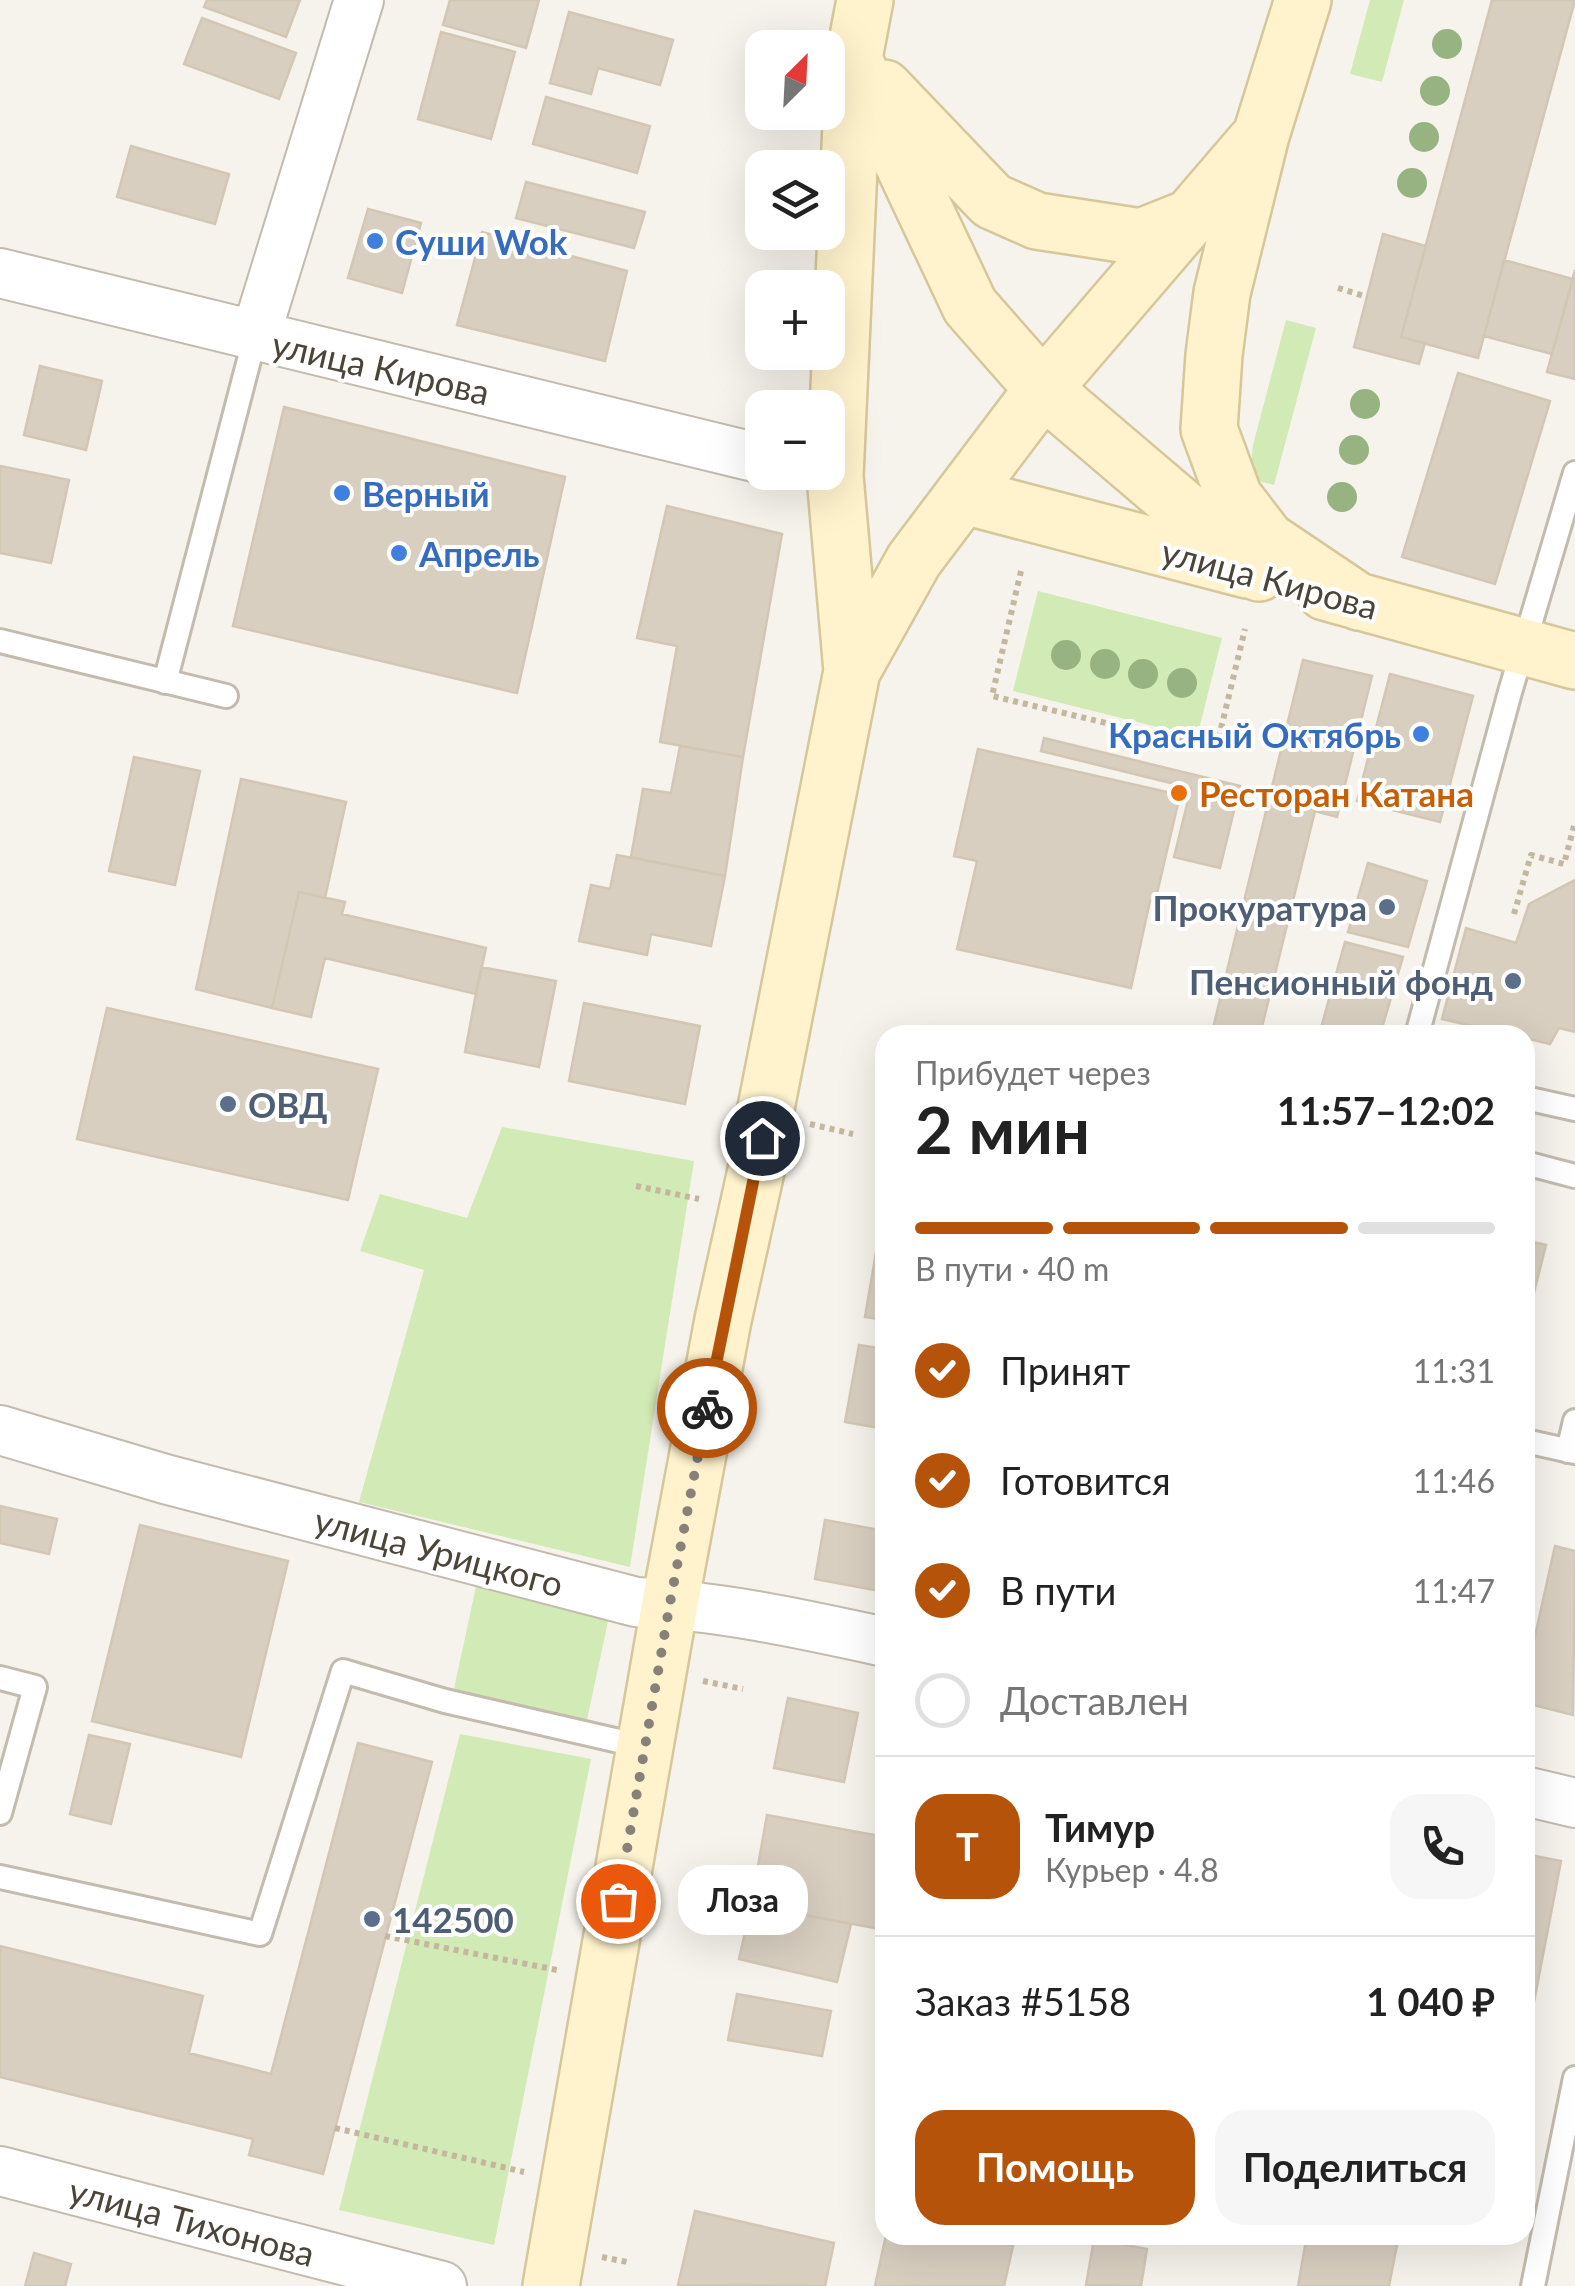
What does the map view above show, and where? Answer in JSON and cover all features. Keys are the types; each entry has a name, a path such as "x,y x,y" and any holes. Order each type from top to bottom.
{"main road":[{"path":"832,390 854,58 864,0"},
{"path":"1303,0 1261,135 1222,292 1209,430 1234,497 1267,540 1359,602"},
{"path":"854,58 992,201 1037,220 1141,237 1191,216"},
{"path":"854,58 970,306 1042,389 1259,574"},
{"path":"551,2286 670,1603 852,671 914,560 1042,389 1261,135"},
{"path":"829,490 852,671"},
{"name":"улица Кирова","path":"964,496 1550,654"}],"street":[{"path":"255,337 359,0"},
{"name":"улица Кирова","path":"0,273 745,455"},
{"name":"улица Урицкого","path":"0,1430 165,1479 636,1602 757,1614 875,1640"},
{"path":"1535,1794 1575,1804"},
{"name":"улица Тихонова","path":"0,2171 442,2286"}],"lane":[{"path":"165,682 255,337"},
{"path":"1420,1025 1510,692 1550,654 1575,473"},
{"path":"0,641 226,696"},
{"path":"1535,1100 1575,1109"},
{"path":"1535,1166 1575,1176"},
{"path":"1535,1443 1572,1452 1575,1421"},
{"path":"0,1877 260,1934 342,1671 445,1701 645,1747"},
{"path":"0,1678 35,1686 0,1814"},
{"path":"1533,2286 1575,2078"}],"path":[{"path":"1338,288 1367,296"},
{"path":"1021,571 992,696 1216,749 1245,629"},
{"path":"1564,864 1575,822"},
{"path":"1514,914 1531,855 1575,867"},
{"path":"636,1186 699,1199"},
{"path":"385,1936 563,1971"},
{"path":"335,2128 525,2172"}],"green space":[{"path":"1370,0 1404,0 1382,82 1350,74"},
{"path":"1286,320 1316,328 1274,485 1255,480 1251,463"},
{"path":"1038,591 1222,638 1197,737 1013,691"},
{"path":"502,1127 694,1161 630,1567 359,1502 424,1270 360,1251 380,1194 467,1218"},
{"path":"477,1582 610,1612 585,1729 452,1698"},
{"path":"460,1734 591,1759 494,2245 339,2210"}],"building":[{"path":"207,0 300,0 286,37 204,7"},
{"path":"450,0 539,0 526,48 443,25"},
{"path":"1492,0 1575,0 1478,358 1401,337"},
{"path":"569,12 673,40 660,85 598,68 591,94 550,83"},
{"path":"202,18 296,53 279,99 184,64"},
{"path":"441,32 515,52 491,139 418,119"},
{"path":"546,97 650,126 637,173 533,144"},
{"path":"131,146 229,174 215,224 117,197"},
{"path":"526,182 645,212 634,248 516,218"},
{"path":"368,209 421,223 402,293 348,278"},
{"path":"482,232 627,271 605,361 457,325"},
{"path":"1383,234 1426,246 1401,337 1425,343 1419,364 1354,347"},
{"path":"1504,260 1573,279 1552,354 1484,336"},
{"path":"1575,270 1575,379 1547,372"},
{"path":"40,366 102,381 86,450 24,435"},
{"path":"1458,373 1550,401 1495,584 1402,557"},
{"name":"Апрель","path":"284,407 565,477 517,693 233,626"},
{"path":"0,466 69,480 51,563 0,553"},
{"path":"667,506 782,534 743,757 660,742 677,646 637,638"},
{"path":"1303,660 1372,676 1337,817 1315,811 1262,1025 1214,1025"},
{"path":"1390,674 1473,696 1440,822 1357,801"},
{"path":"1044,738 1240,786 1220,868 1174,857 1191,788 1041,751"},
{"path":"680,746 743,757 725,876 631,857 643,789 671,793"},
{"path":"978,749 1180,795 1131,988 957,949 977,861 954,856"},
{"path":"134,757 200,771 175,885 109,871"},
{"path":"241,779 346,802 325,898 299,892 272,1008 196,989"},
{"path":"617,855 725,876 711,946 651,934 647,955 579,941 591,885 610,889"},
{"name":"Прокуратура","path":"1368,863 1427,881 1408,947 1348,932"},
{"name":"Пенсионный фонд","path":"1575,880 1575,1032 1559,1028 1550,1044 1535,1040 1535,1025 1468,1025 1442,1019 1466,928 1516,943 1529,904"},
{"path":"299,892 345,902 342,914 486,948 476,994 325,958 311,1017 272,1008"},
{"path":"1345,942 1403,957 1383,1025 1322,1025"},
{"path":"481,967 556,981 539,1067 465,1052"},
{"path":"584,1003 700,1026 685,1104 569,1081"},
{"name":"ОВД","path":"107,1008 378,1069 348,1200 77,1139"},
{"path":"1535,1242 1546,1245 1535,1288"},
{"path":"875,1258 875,1318 865,1317"},
{"path":"859,1345 875,1347 875,1427 845,1422"},
{"path":"0,1506 57,1519 49,1554 0,1543"},
{"path":"825,1520 875,1529 875,1590 815,1579"},
{"path":"140,1525 288,1561 241,1757 92,1721"},
{"path":"1555,1546 1575,1551 1573,1715 1535,1706 1535,1636"},
{"path":"788,1698 858,1713 844,1782 774,1768"},
{"path":"89,1735 130,1744 111,1824 70,1814"},
{"path":"358,1743 432,1762 323,2174 249,2155 253,2139 0,2077 0,1946 203,1996 189,2053 271,2074"},
{"path":"767,1815 875,1835 875,1928 751,1905"},
{"path":"1535,1856 1561,1861 1535,1997"},
{"path":"751,1905 851,1924 837,1982 739,1959"},
{"path":"737,1994 831,2011 822,2056 728,2040"},
{"path":"695,2211 834,2243 825,2286 678,2285"},
{"path":"884,2245 1013,2246 1004,2286 875,2286"},
{"path":"1093,2245 1147,2249 1141,2286 1086,2285"},
{"path":"1305,2245 1397,2245 1389,2286 1298,2286"},
{"path":"34,2253 71,2264 65,2286 25,2286"}],"way so far":[{"path":"618,1901 707,1408"}],"place":[{"name":"Суши Wok","path":"375,241"},
{"name":"Верный","path":"342,493"},
{"name":"Апрель","path":"399,553"},
{"name":"Красный Октябрь","path":"1421,734"},
{"name":"Ресторан Катана","path":"1179,793"},
{"name":"Прокуратура","path":"1387,907"},
{"name":"Пенсионный фонд","path":"1513,981"},
{"name":"ОВД","path":"228,1104"},
{"name":"Лоза","path":"618,1901"},
{"name":"142500","path":"372,1919"}],"route":[{"path":"707,1408 762,1138"}]}
